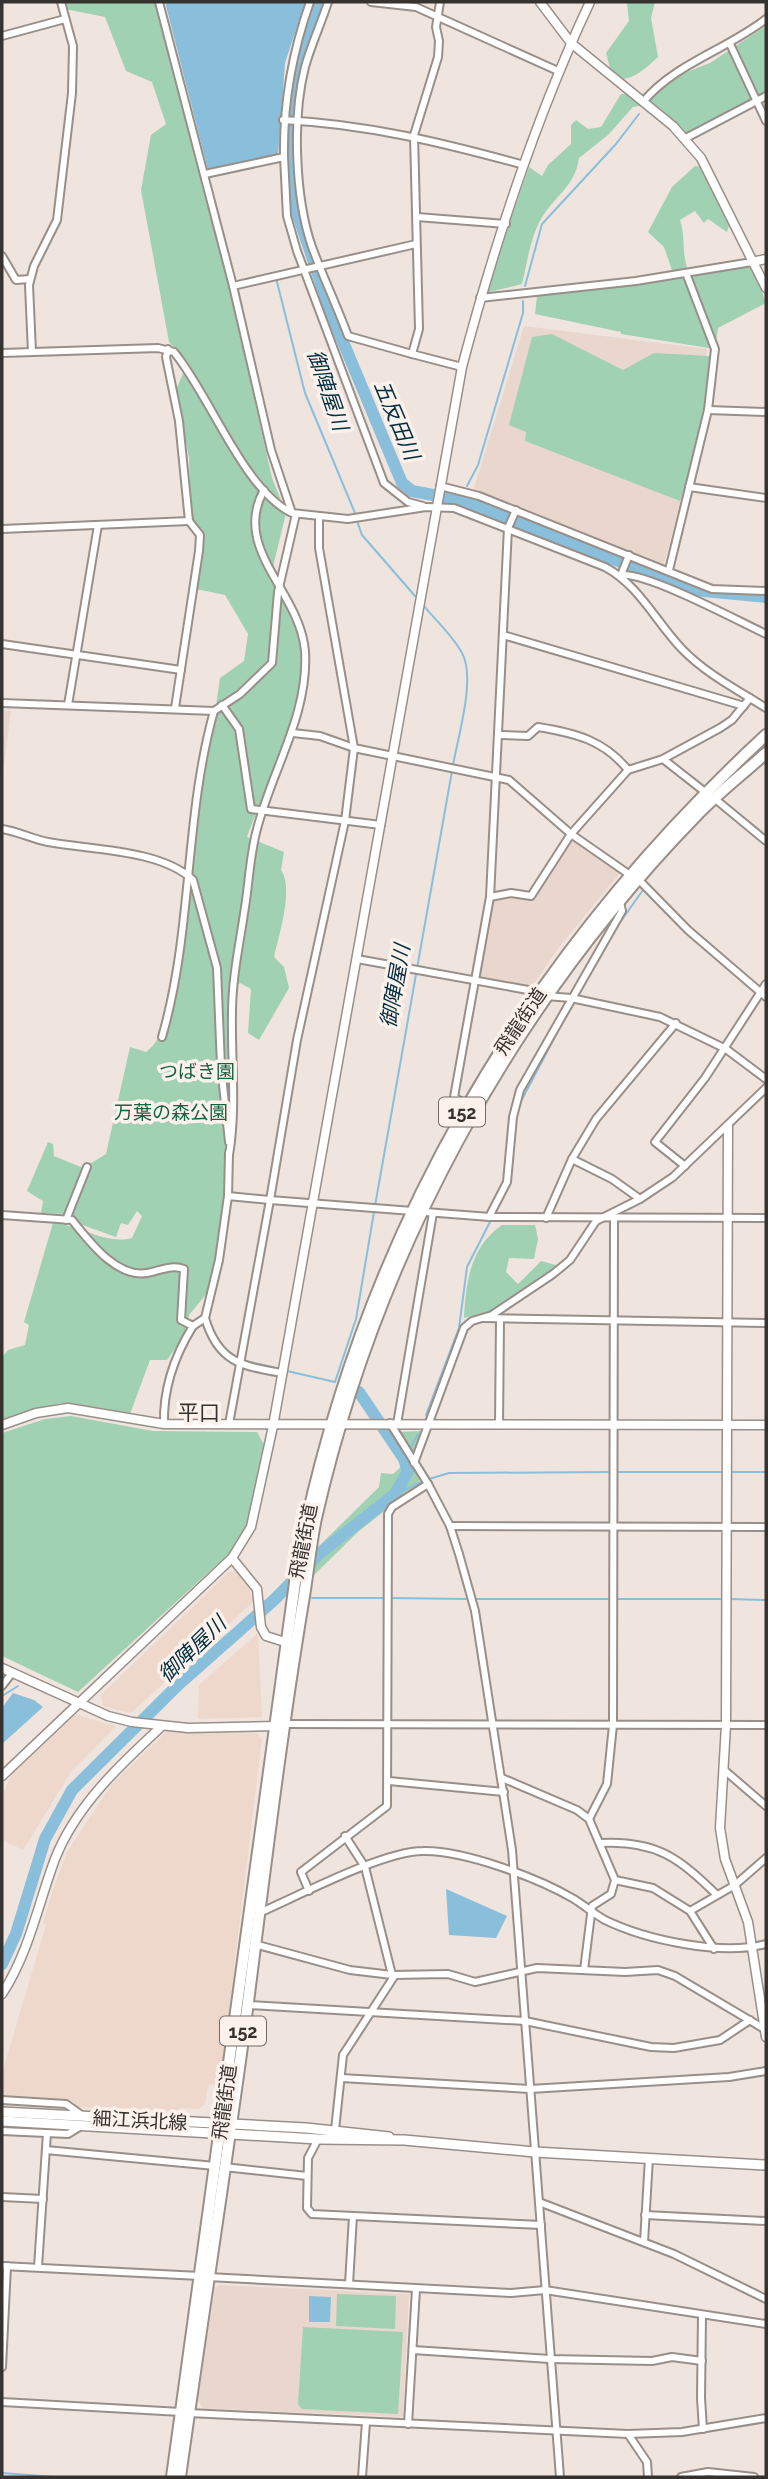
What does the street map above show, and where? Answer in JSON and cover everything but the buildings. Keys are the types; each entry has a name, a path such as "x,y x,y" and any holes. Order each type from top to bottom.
{"highway":[{"name":"飛龍街道","path":"225,2129 247,2005 259,1913 285,1642 297,1568 335,1425 400,1261 416,1212 466,1105 542,994 634,877 766,735"},
{"name":"飛龍街道","path":"710,795 766,753"},
{"name":"飛龍街道","path":"416,1212 542,994 620,900 634,877"},
{"name":"飛龍街道","path":"172,2477 185,2412 220,2166 278,1726 335,1425"},
{"name":"飛龍街道","path":"180,2477 185,2412"}],"main road":[{"name":"細江浜北線","path":"2,2112 83,2121 225,2129 335,2130 404,2140 535,2152 766,2165"},
{"name":"細江浜北線","path":"2,2121 71,2120"},
{"name":"細江浜北線","path":"225,2129 318,2139 404,2140"}],"street":[{"path":"32,352 30,279 57,220 62,195 74,64 73,46 61,2"},
{"path":"159,2 205,174 271,450 294,513 279,586 272,663 240,694 214,711 202,758 183,942 162,1037"},
{"path":"310,2 296,40 284,120 287,216 384,483 408,502 454,508 509,527 622,573 707,603 724,615 766,634"},
{"path":"328,2 305,66 298,121 300,195 313,249 348,336 462,367"},
{"path":"371,2 416,7 558,71"},
{"path":"412,354 419,329 414,135 438,57 437,16 440,2"},
{"path":"540,2 571,43 643,102 701,158 766,288"},
{"path":"2,1776 232,1558 251,1527 274,1426 393,756 433,505 439,489 462,367 480,298 524,164 558,71 590,2"},
{"path":"2,36 65,19"},
{"path":"643,102 654,89 691,64 730,44 766,19"},
{"path":"730,44 766,121"},
{"path":"684,139 766,96"},
{"path":"284,120 356,125 414,135 524,164"},
{"path":"205,174 284,156"},
{"path":"417,217 506,224"},
{"path":"233,286 305,267 416,244"},
{"path":"2,256 16,281 30,279"},
{"path":"480,298 686,273 766,259"},
{"path":"669,570 708,410 715,349 686,273"},
{"path":"2,353 168,349 177,356 264,490 294,513 348,519 433,505"},
{"path":"168,349 166,357 179,421 189,521 200,535 175,708"},
{"path":"708,410 766,412"},
{"path":"689,487 766,498"},
{"path":"439,489 515,512 712,589 766,591"},
{"path":"229,1155 235,1119 234,982 257,827 276,769 293,733 302,692 304,651 289,599 279,586 253,531 254,513 264,490"},
{"path":"466,1105 454,1097 490,897 509,527 515,512"},
{"path":"229,1424 297,1040 345,821 354,748 319,548 319,517"},
{"path":"2,528 189,521"},
{"path":"68,705 98,525"},
{"path":"622,573 628,558"},
{"path":"622,573 682,649 703,668 765,705"},
{"path":"503,635 744,706"},
{"path":"2,644 181,670"},
{"path":"490,897 511,893 531,896 571,834 628,770 663,760 732,720 750,698"},
{"path":"2,703 214,711"},
{"path":"222,705 239,729 251,809 381,825"},
{"path":"500,735 527,736 538,727 569,732 607,748 628,770"},
{"path":"293,733 320,736 354,748 498,775 518,787 571,834 634,877 688,930 766,997"},
{"path":"663,760 766,841"},
{"path":"2,829 24,832 44,842 95,847 172,866 193,880 218,968 221,1066 226,1097 229,1155 228,1196 219,1260 205,1318 222,1353 239,1363 282,1373"},
{"path":"491,1217 507,1182 513,1117 520,1090 622,911 620,900"},
{"path":"357,959 571,998 676,1023 726,1049 766,1079"},
{"path":"685,1166 655,1142 726,1049 766,984"},
{"path":"546,1218 572,1159 596,1119 676,1023"},
{"path":"412,1460 464,1328 523,1295 570,1260 596,1221 640,1199 685,1166 766,1088"},
{"path":"728,1126 726,1726 721,1842 753,1948 766,2037"},
{"path":"572,1159 612,1179 640,1199"},
{"path":"66,1220 87,1167"},
{"path":"228,1196 491,1217 766,1218"},
{"path":"433,1213 393,1423 404,1449 428,1484 450,1526 472,1603 502,1778 514,1874 560,2477"},
{"path":"2,1215 72,1220 99,1250 127,1271 141,1274 177,1267 184,1269 181,1320 193,1326"},
{"path":"589,1819 607,1784 613,1725 614,1218"},
{"path":"164,1424 164,1399 179,1350 193,1326 205,1318"},
{"path":"482,1318 500,1321 766,1322"},
{"path":"499,1424 500,1321"},
{"path":"2,1425 36,1413 68,1408 164,1424 766,1425"},
{"path":"309,1891 301,1872 387,1805 388,1514 392,1507 428,1484"},
{"path":"450,1526 766,1527"},
{"path":"232,1558 257,1589 261,1627 266,1636 285,1642"},
{"path":"2,1668 108,1716 159,1726 766,1725"},
{"path":"2,1686 12,1673"},
{"path":"2,1994 24,1951 56,1857 74,1823 97,1791 159,1726"},
{"path":"723,1768 766,1806"},
{"path":"502,1778 577,1810 589,1819 601,1843 615,1880 611,1894 592,1906 590,1911 584,1970"},
{"path":"389,1781 504,1792"},
{"path":"335,2130 343,2054 394,1975 365,1867 345,1836"},
{"path":"601,1843 640,1843 652,1847 685,1867 717,1895"},
{"path":"259,1913 365,1867 403,1853 422,1850 462,1854 559,1891 607,1921 651,1934 714,1949 753,1948 766,1944"},
{"path":"690,1911 735,1885 766,1858"},
{"path":"615,1880 653,1888 690,1911 714,1949"},
{"path":"254,1944 350,1970 394,1975 448,1974 475,1982 537,1968 658,1970 675,1976 766,2030"},
{"path":"247,2005 525,2021 651,2047 674,2048 720,2040 750,2020"},
{"path":"341,2078 530,2089 729,2077 766,2071"},
{"path":"2,2100 66,2104 83,2121 68,2134 2,2131"},
{"path":"38,2267 47,2133"},
{"path":"318,2139 308,2158 309,2212 541,2225"},
{"path":"46,2150 307,2176"},
{"path":"644,2242 649,2158"},
{"path":"2,2197 43,2199"},
{"path":"539,2202 644,2242 766,2299"},
{"path":"645,2215 766,2221"},
{"path":"349,2284 353,2216"},
{"path":"2,2367 5,2266 416,2289 511,2293 545,2290 766,2324"},
{"path":"408,2424 416,2289"},
{"path":"702,2315 704,2429"},
{"path":"413,2350 550,2360 652,2361 672,2357 702,2361"},
{"path":"2,2402 628,2434 704,2429 766,2417"},
{"path":"362,2477 366,2422"},
{"path":"628,2434 648,2462 648,2477"},
{"path":"681,2477 708,2472 754,2477"}],"shaded area":[{"path":"524,326 707,349 696,442 664,564 473,491"},
{"path":"2,710 11,711 2,780"},
{"path":"572,837 620,873 560,946 530,989 480,976 492,900 511,896 534,899 546,872"},
{"path":"229,1572 238,1572 248,1584 253,1602 131,1713 103,1706 101,1695"},
{"path":"258,1633 262,1717 198,1719 199,1685"},
{"path":"73,1714 116,1726 71,1772 23,1850 2,1840 2,1796 13,1771"},
{"path":"167,1731 257,1733 262,1739 220,2083 208,2085 205,2104 199,2109 181,2108 176,2111 78,2107 72,2101 2,2095 2,2073 46,1925 43,1923 52,1892 67,1852 112,1784"},
{"path":"219,2285 409,2294 403,2417 203,2408 198,2400 215,2288"}],"green space":[{"path":"63,2 156,2 229,287 272,478 286,513 271,575 290,607 298,627 302,651 301,678 288,733 247,837 284,852 281,870 285,878 286,900 274,957 284,967 289,988 259,1040 248,1033 251,989 240,983 232,990 234,1121 220,1238 208,1292 189,1315 186,1334 167,1360 150,1360 130,1414 61,1403 2,1421 2,1357 8,1350 25,1345 29,1325 24,1322 53,1223 102,1237 122,1239 132,1238 142,1216 137,1211 128,1225 121,1223 116,1237 77,1223 67,1214 41,1213 43,1201 27,1191 48,1142 53,1144 54,1156 83,1168 106,1154 130,1047 146,1052 159,1037 169,1016 181,960 192,853 220,678 244,661 248,634 225,595 196,589 203,537 191,522 189,458 176,390 188,362 169,342 141,190 151,135 166,124 152,82 126,71 105,17 65,9"},
{"path":"655,2 651,18 658,57 632,77 613,79 606,53 629,21 627,3"},
{"path":"766,26 766,96 688,137 651,104 633,107 608,135 579,158 569,184 546,211 537,227 522,284 485,293 529,167 542,176 548,165 571,144 571,125 576,120 588,129 601,127 621,94 643,94 667,80 710,63"},
{"path":"695,166 706,167 730,223 727,232 708,219 704,223 695,211 680,220 688,270 673,273 664,247 648,232 672,187"},
{"path":"749,267 758,280 766,303 718,328 715,349 621,334 535,314 537,296"},
{"path":"552,334 623,370 654,353 710,356 701,445 680,501 525,441 526,432 509,425 532,337"},
{"path":"502,1225 535,1225 538,1239 534,1259 509,1258 506,1272 518,1284 541,1261 560,1266 496,1309 464,1318 468,1279 476,1255 491,1234"},
{"path":"71,1416 153,1431 257,1432 265,1446 249,1521 235,1548 78,1692 2,1656 2,1433 45,1419"},
{"path":"424,1431 414,1463 420,1483 359,1531 313,1576 317,1548 379,1487 381,1473 393,1474 403,1465 395,1432"},
{"path":"337,2294 396,2296 395,2329 336,2326"},
{"path":"303,2327 403,2332 398,2414 302,2409 298,2404"}],"water":[{"path":"165,2 305,2 285,63 278,155 208,170"},
{"path":"13,1693 34,1700 43,1707 2,1744 2,1708"},
{"path":"446,1889 507,1916 496,1938 449,1935"},
{"path":"309,2296 331,2297 330,2322 309,2322"}],"waterway":[{"name":"五反田川","path":"321,2 295,84 291,149 296,209 331,313 402,483 412,491 460,500 693,590 766,597"},
{"path":"525,286 542,224 616,144 639,114"},
{"name":"御陣屋川","path":"276,278 305,393 355,513"},
{"path":"467,486 478,465 523,313 523,301"},
{"name":"御陣屋川","path":"357,521 362,535 415,596"},
{"name":"御陣屋川","path":"425,607 454,641 466,664 465,708 453,765"},
{"name":"御陣屋川","path":"375,1206 452,771"},
{"path":"616,928 643,890"},
{"path":"519,1105 567,1014"},
{"name":"御陣屋川","path":"287,1371 335,1382 356,1319 374,1212"},
{"path":"426,1415 459,1328 467,1267 492,1218"},
{"path":"245,1361 281,1369"},
{"name":"御陣屋川","path":"2,1964 16,1934 45,1839 72,1790 178,1685 274,1600 320,1553 395,1494 408,1471 404,1459 359,1392"},
{"path":"410,1448 418,1434"},
{"name":"御陣屋川","path":"404,1459 407,1453"},
{"path":"429,1479 449,1473 611,1472"},
{"path":"617,1472 723,1472"},
{"path":"729,1472 766,1472"},
{"path":"395,1494 424,1481"},
{"name":"御陣屋川","path":"281,1592 287,1593"},
{"path":"312,1598 384,1598"},
{"path":"389,1598 468,1599"},
{"path":"473,1599 611,1599"},
{"path":"617,1599 723,1599"},
{"path":"729,1599 766,1600"},
{"path":"2,1696 18,1686"},
{"path":"2,2473 55,2477"},
{"path":"58,2477 72,2477"}],"district":[{"name":"平口","path":"199,1412"}],"park label":[{"name":"つばき園","path":"197,1071"},
{"name":"万葉の森公園","path":"171,1112"}]}
